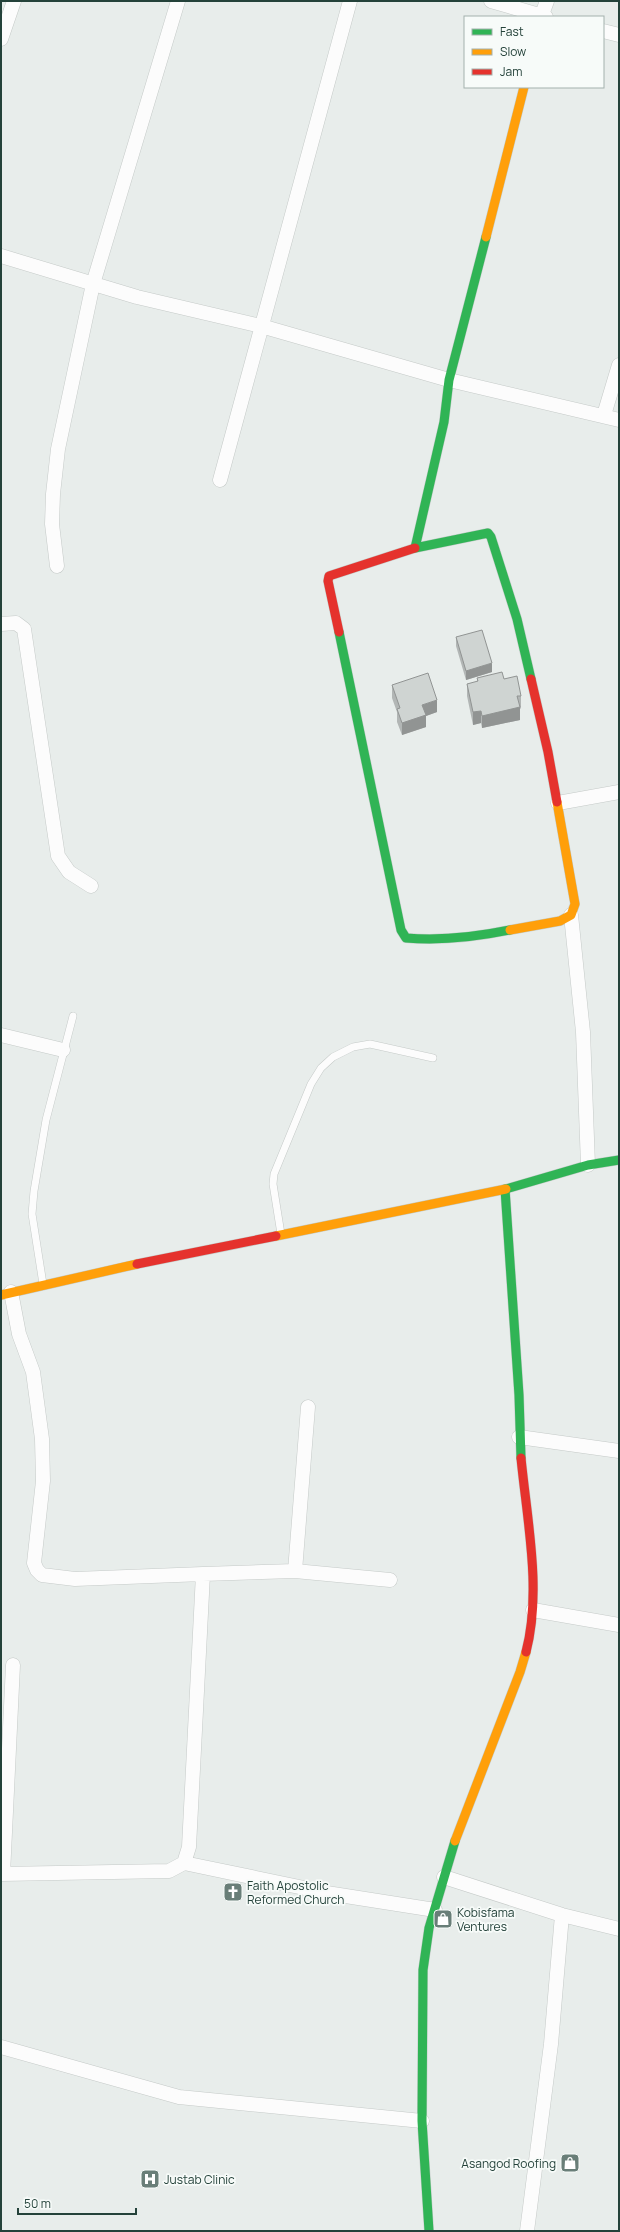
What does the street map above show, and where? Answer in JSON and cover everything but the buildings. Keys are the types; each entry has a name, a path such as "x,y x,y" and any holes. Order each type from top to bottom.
{"street":[{"path":"1,39 14,1"},
{"path":"57,566 52,524 53,494 58,449 93,284 178,1"},
{"path":"220,480 350,1"},
{"path":"491,1 540,16"},
{"path":"543,16 547,1"},
{"path":"604,31 619,35"},
{"path":"415,548 444,422 449,380 524,88"},
{"path":"1,256 137,298 261,326 449,380 604,415 619,420"},
{"path":"604,415 619,366"},
{"path":"571,915 560,921 474,936 417,939 406,938 401,930 328,581 329,576 415,548 484,533 488,533 491,537 517,619 558,803 575,904 571,915 583,1032 588,1166"},
{"path":"1,624 16,623 24,629 58,856 69,872 91,886"},
{"path":"558,803 619,792"},
{"path":"1,1035 63,1050"},
{"path":"390,1580 296,1571 75,1579 42,1575 37,1570 34,1563 42,1481 42,1439 33,1372 6,1293 505,1188 588,1166 619,1160"},
{"path":"429,2231 422,2121 423,1970 430,1928 455,1840 520,1672 530,1636 533,1610 533,1582 519,1437 519,1394 505,1188"},
{"path":"296,1571 308,1407"},
{"path":"519,1437 619,1451"},
{"path":"184,1863 189,1847 203,1574"},
{"path":"533,1610 619,1625"},
{"path":"13,1665 2,1874 169,1871 184,1863 333,1894 435,1910"},
{"path":"444,1877 562,1915 619,1928"},
{"path":"527,2231 551,2044 562,1915"},
{"path":"1,2047 179,2097 422,2121"}],"lane":[{"path":"44,1284 32,1214 34,1191 46,1120 73,1016"},
{"path":"281,1234 273,1184 274,1174 311,1084 321,1068 333,1057 353,1047 370,1044 433,1058"}],"traffic: fast":[{"path":"486,237 449,380 444,422 415,548 488,533 491,537 517,619 531,679"},
{"path":"339,632 401,930 406,938 419,939 445,939 484,935 510,930"},
{"path":"506,1189 588,1165 619,1160"},
{"path":"505,1189 519,1395 521,1458"},
{"path":"429,2231 422,2121 423,1970 429,1928 455,1841"}],"traffic: slow":[{"path":"486,237 524,88"},
{"path":"510,930 560,921 571,915 575,904 557,802"},
{"path":"276,1236 506,1189"},
{"path":"1,1295 137,1264"},
{"path":"455,1841 520,1672 526,1652"}],"traffic: jam":[{"path":"339,632 328,581 329,576 415,548"},
{"path":"531,679 548,752 557,802"},
{"path":"137,1264 276,1236"},
{"path":"521,1458 532,1555 533,1580 531,1629 526,1652"}],"place":[{"name":"Faith Apostolic Reformed Church","path":"233,1892"},
{"name":"Kobisfama Ventures","path":"443,1919"},
{"name":"Asangod Roofing","path":"570,2163"},
{"name":"Justab Clinic","path":"150,2179"}]}
